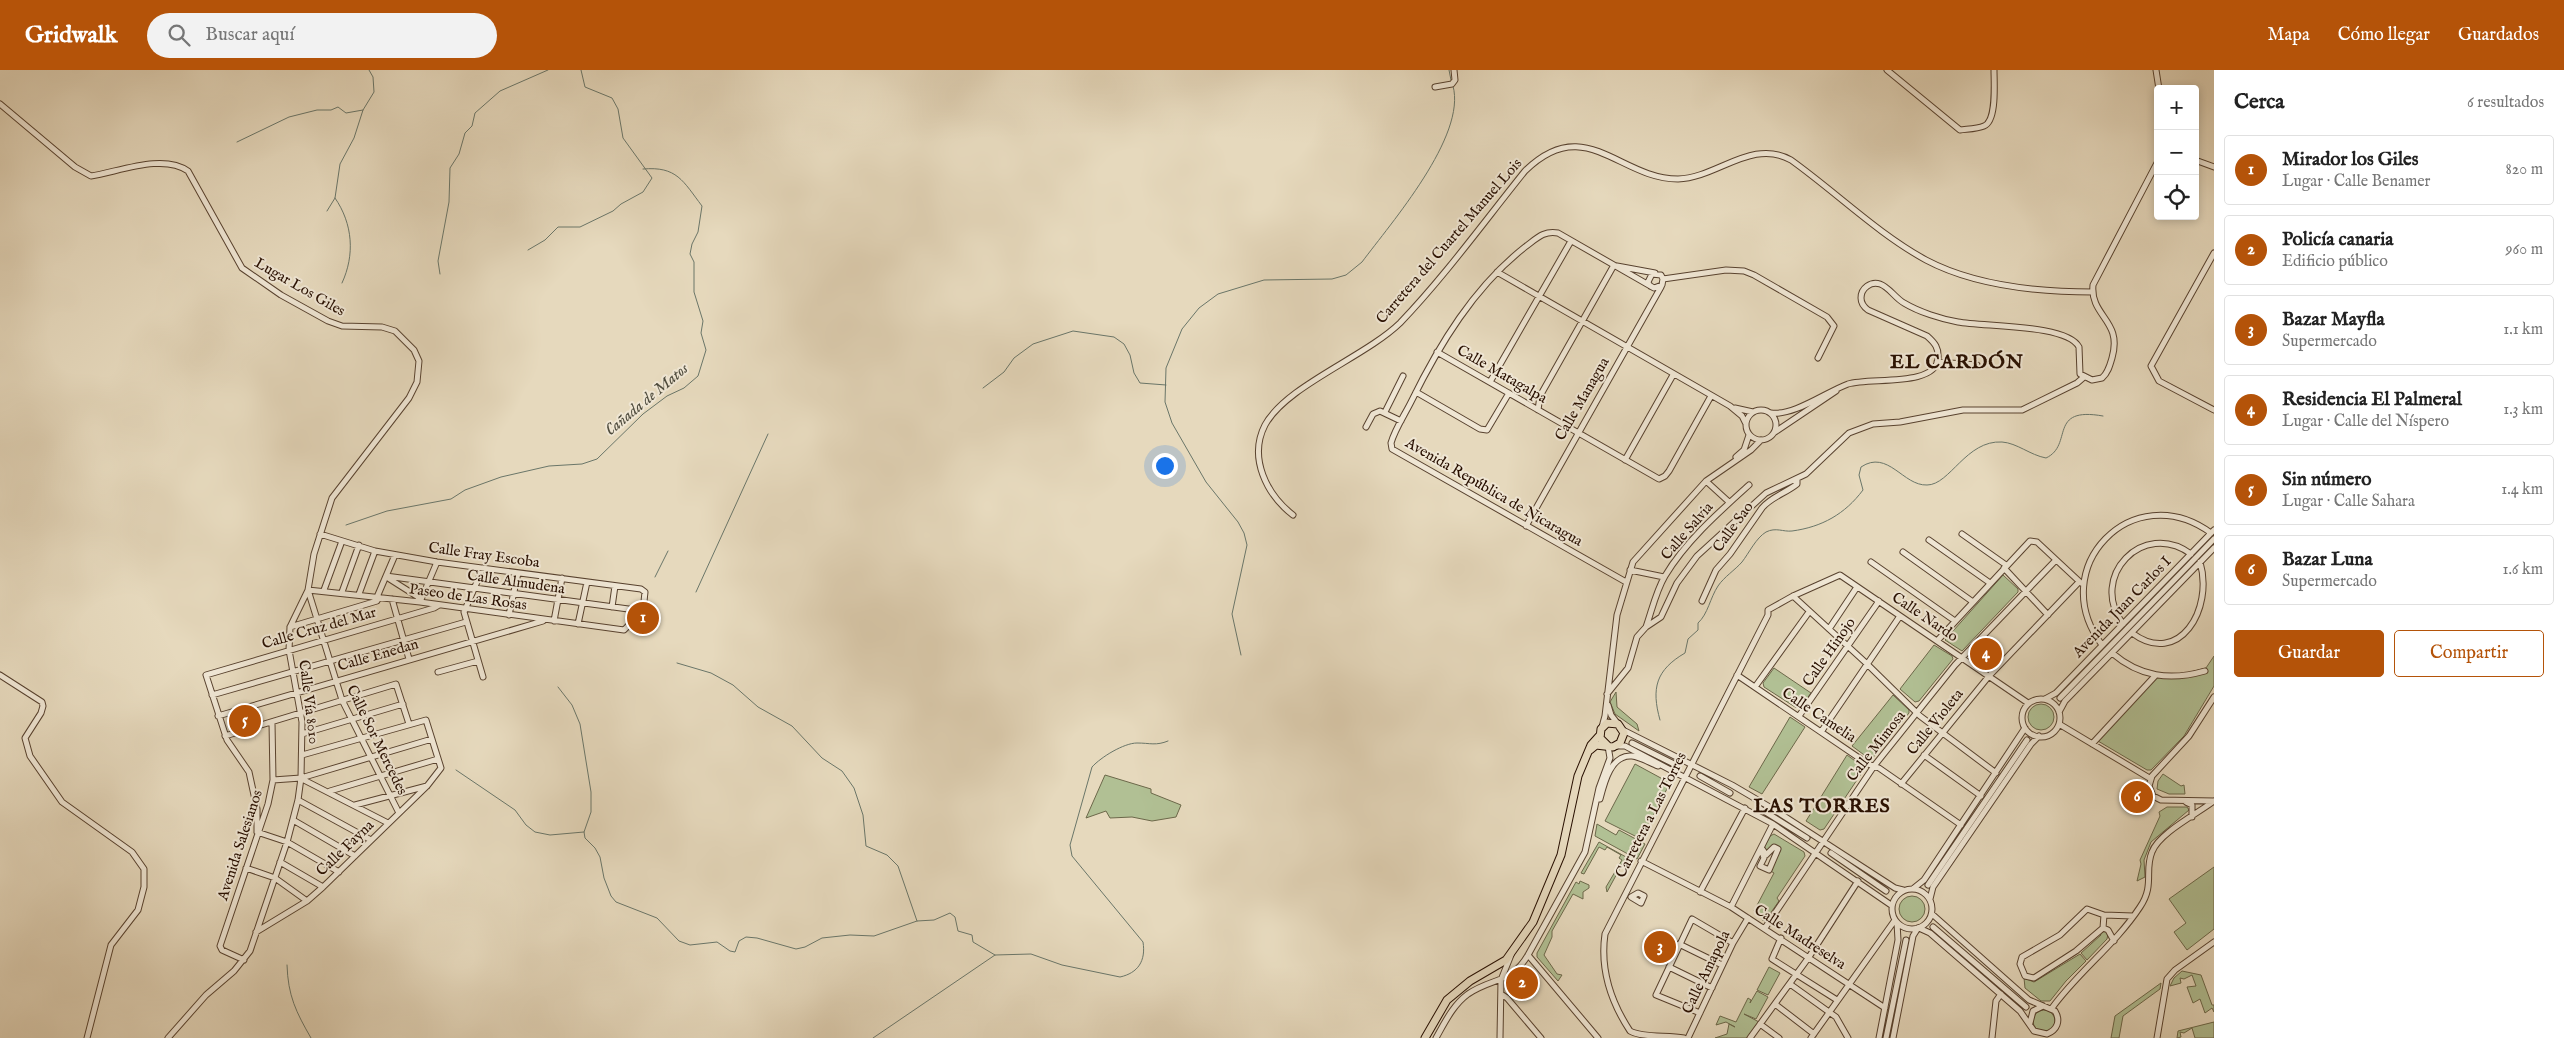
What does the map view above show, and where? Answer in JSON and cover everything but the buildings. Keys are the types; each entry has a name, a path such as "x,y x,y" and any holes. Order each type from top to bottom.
{"main road":[{"path":"1425,1038 1447,1000 1470,981 1502,963 1534,922 1556,870 1578,776 1588,752 1601,731 1611,722 1618,724 1623,730 1624,737 1617,746 1596,745 1588,752"},
{"path":"1601,731 1602,741 1608,746"}],"street":[{"path":"1435,88 1452,84 1455,80 1454,70"},
{"path":"1887,70 1960,130 1984,126 1990,122 1993,113 1994,70"},
{"path":"2156,70 2158,85"},
{"name":"Lugar Los Giles","path":"2,106 75,167 91,176 137,166 162,164 182,166 188,171 236,258 247,273 328,321 342,326 389,328 414,350 419,361 419,372 409,398 341,485 328,506 320,534"},
{"name":"Carretera del Cuartel Manuel Lois","path":"1294,515 1273,495 1260,467 1262,434 1274,413 1286,401 1366,349 1399,323 1525,171 1535,161 1556,150 1580,147 1598,152 1653,174 1680,179 1748,156 1775,153 1791,160 1891,238 1937,266 1971,278 2065,292 2093,292"},
{"path":"2199,161 2214,167"},
{"path":"1730,406 1753,412 1762,409 1771,413 1785,413 1839,388 1859,381 1919,377 1928,374 1937,362 1938,350 1927,336 1863,306 1861,298 1866,287 1878,283 1905,304 1943,319 2038,330 2069,337 2079,347 2079,369 2084,377 2096,380 2104,376 2109,368 2115,342 2114,331 2095,304 2093,292 2098,273 2154,168"},
{"path":"1401,421 1437,352 1450,332 1497,272 1542,234 1550,231 1558,233 1650,286 1658,288 1662,285 1663,278"},
{"path":"1490,382 1572,241"},
{"path":"2214,253 2151,366 2159,381 2214,410"},
{"path":"1615,265 1656,273 1663,278 1726,270 1744,271 1754,275 1827,317 1834,326 1818,358"},
{"path":"1538,410 1540,396 1615,265"},
{"path":"1497,272 1730,406 1742,416 1749,435 1744,450 1734,461"},
{"path":"1650,286 1649,278 1656,273"},
{"name":"Calle Managua","path":"1526,526 1577,432 1662,285"},
{"name":"Calle Matagalpa","path":"1437,352 1657,478 1667,474 1711,396"},
{"path":"1937,362 1977,365"},
{"path":"1624,460 1673,374"},
{"path":"1366,427 1373,414 1380,411 1385,412 1403,376"},
{"path":"1618,724 1609,711 1607,694 1628,668 1636,640 1646,627 1661,617 1677,583 1697,556 1766,494 1806,474 1842,438 1860,428 1963,410 2022,410 2077,383 2084,377"},
{"path":"1601,731 1614,632 1626,582 1638,555 1706,481 1751,450 1761,440 1769,438 1839,388"},
{"path":"1416,392 1480,429 1487,430 1509,393"},
{"name":"Avenida República de Nicaragua","path":"1385,412 1401,421 1392,440 1392,449 1626,582"},
{"path":"1746,424 1753,412"},
{"path":"1771,413 1776,422 1775,432"},
{"path":"1749,435 1761,440"},
{"name":"Calle Sao","path":"1702,600 1716,570 1730,554 1762,508 1768,502 1797,484 1797,479"},
{"name":"Calle Salvia","path":"1706,481 1729,502"},
{"name":"Calle Salvia","path":"1646,627 1664,578 1684,548 1729,502 1749,485"},
{"path":"2102,645 2092,629 2085,610 2081,583 2095,550 2110,534 2132,520 2154,515 2177,517 2198,524 2213,532"},
{"name":"Avenida Juan Carlos I","path":"2045,699 2056,693 2213,532"},
{"name":"Calle Fray Escoba","path":"320,534 374,551 395,555 642,589 645,592 643,611"},
{"name":"Calle Vía 8010","path":"244,960 250,950 275,878 298,800 301,778 302,734 289,650 290,627 308,590 320,534"},
{"path":"1962,534 2005,566 2025,591 2048,614"},
{"name":"Avenida Juan Carlos I","path":"2060,698 2214,539"},
{"path":"324,590 342,540"},
{"path":"1929,540 1990,583"},
{"path":"1937,641 2030,540 2036,542 2081,583"},
{"path":"2123,624 2113,608 2111,591 2115,574 2125,558 2143,546 2162,543 2179,547 2191,554"},
{"path":"342,592 359,545"},
{"name":"Avenida Juan Carlos I","path":"2059,712 2065,701 2214,548"},
{"path":"359,594 374,551"},
{"path":"1903,552 1973,602"},
{"path":"290,627 377,601 395,555"},
{"name":"Calle Mimosa","path":"1766,928 1874,766 1963,658 2055,561"},
{"path":"420,602 437,562"},
{"path":"1871,562 1955,621"},
{"path":"2200,562 2210,583"},
{"path":"483,568 464,608 466,622 483,677"},
{"name":"Calle Salvia","path":"1630,570 1664,578"},
{"path":"509,615 518,573"},
{"name":"Calle Nardo","path":"1792,596 1840,575 2028,703"},
{"path":"386,576 418,598 420,602"},
{"name":"Calle Almudena","path":"386,576 643,611"},
{"path":"554,621 562,578"},
{"path":"578,624 587,582"},
{"name":"Calle Violeta","path":"1901,784 1989,676 2048,614 2081,583"},
{"path":"612,607 615,586"},
{"path":"1829,629 1857,586"},
{"name":"Paseo de Las Rosas","path":"308,590 359,594 624,630 643,611"},
{"name":"Calle Sor Mercedes","path":"308,590 319,618 342,700 399,813"},
{"path":"1792,596 1918,713 1996,773"},
{"name":"Carretera a Las Torres","path":"1684,1038 1634,1036 1621,1017 1611,995 1606,976 1604,944 1607,929 1737,675 1768,610 1792,596"},
{"path":"392,599 409,658"},
{"name":"Calle Hinojo","path":"1799,716 1879,601"},
{"name":"Calle Cruz del Mar","path":"212,695 206,675 438,605"},
{"path":"1756,687 1809,612"},
{"path":"1821,732 1900,616"},
{"name":"Calle Enedan","path":"218,716 409,658 546,620"},
{"path":"339,872 287,842 257,832 257,810 249,772 225,736 212,695 466,622"},
{"path":"2132,633 2150,642 2167,644 2181,640 2197,628"},
{"path":"2112,653 2136,669 2155,676 2174,677 2205,671"},
{"path":"438,672 478,661"},
{"path":"0,675 42,702 41,713 27,731 25,744 30,756 57,796 67,806 132,852 144,869 144,887 138,910 111,945 87,1038"},
{"name":"Calle Camelia","path":"1737,675 1961,825"},
{"path":"2092,744 2155,676"},
{"path":"225,736 396,684 409,724"},
{"path":"2214,697 2189,736 2151,778 2149,788 2153,796 2160,800 2214,801"},
{"path":"1623,730 1732,785 1824,840 1895,888 1903,890 1914,888 1924,880 1981,796 2025,728 2022,714 2028,703 2045,699 2054,704 2059,712 2059,724 2051,734 2039,736 2031,744 1933,887 1930,899 1932,914 1913,936 1893,1038"},
{"path":"302,734 403,704"},
{"path":"302,756 426,720 438,759 330,792"},
{"name":"Avenida Salesianos","path":"244,960 222,950 220,946 273,780 272,722"},
{"path":"2059,724 2151,778"},
{"path":"2025,728 2039,736"},
{"path":"273,780 301,778 432,739"},
{"path":"1928,884 2027,740"},
{"path":"1632,743 1678,766"},
{"path":"1436,1038 1446,1020 1463,999 1484,985 1511,976 1522,966 1585,852 1599,788 1610,758 1608,746"},
{"path":"1617,746 1625,746 1773,824 1891,905 1896,922 1898,940 1878,1038"},
{"path":"1924,755 1981,796"},
{"path":"1595,811 1610,772 1620,759 1632,756 1670,769"},
{"name":"Calle Fayna","path":"256,932 307,901 339,872 427,786 441,768 438,759"},
{"path":"1700,776 1730,793"},
{"path":"301,778 388,823"},
{"path":"355,805 427,786"},
{"path":"298,800 371,840"},
{"path":"2184,801 2192,805 2191,817"},
{"path":"2052,1008 2068,986 2114,941 2146,896 2150,886 2152,852 2158,841 2214,801"},
{"path":"1700,892 1745,808"},
{"path":"1759,808 1807,838"},
{"path":"293,820 355,856"},
{"path":"1731,907 1773,824"},
{"path":"1774,847 1778,849 1769,870 1760,866 1764,858 1762,852 1764,850 1766,855 1774,847"},
{"path":"1831,853 1886,891"},
{"name":"Calle Madreselva","path":"1641,861 1731,907 1766,928 1885,1008"},
{"path":"280,862 323,887"},
{"path":"246,868 275,878 307,901"},
{"path":"1750,1038 1809,957 1858,881"},
{"path":"1914,888 1923,892 1930,899"},
{"path":"1891,905 1894,898 1903,890"},
{"path":"2114,917 2076,952 2034,978 2025,976 2020,964 2022,957 2060,935 2088,910 2114,917 2133,916"},
{"path":"1896,922 1906,929 1919,928 1930,933 2020,1010 2038,1033 2047,1036 2057,1025 2058,1016 2052,1008 2029,1000 1932,914"},
{"path":"2103,928 2104,915"},
{"name":"Calle Amapola","path":"1688,1038 1733,943 1748,918"},
{"path":"1700,1013 1656,995 1668,967 1692,919 1733,943"},
{"path":"1775,1004 1812,1036 1896,922"},
{"path":"1933,927 2026,1007"},
{"path":"2103,928 2108,930 2114,941"},
{"path":"1781,938 1772,959 1837,1000"},
{"path":"1886,1038 1906,940"},
{"path":"2157,1038 2167,978 2214,942"},
{"path":"1679,944 1722,965"},
{"path":"1500,1038 1502,980 1513,951"},
{"path":"1528,955 1546,979 1598,1038"},
{"path":"168,1038 206,995 244,960"},
{"path":"1668,967 1712,988"},
{"path":"1790,984 1836,1017 1848,1038"},
{"path":"1501,994 1507,998 1541,1038"},
{"path":"1992,1038 1996,1001 2001,994"},
{"path":"2030,1023 2033,1011 2043,1006"},
{"path":"1760,1024 1779,1038"}],"green space":[{"path":"2003,575 2018,589 2018,592 1962,651 1945,640"},
{"path":"1934,645 1952,656 1953,659 1919,701 1915,702 1900,689"},
{"path":"2214,656 2214,686 2184,736 2151,770 2147,770 2098,741 2156,675 2179,675 2206,668"},
{"path":"1774,668 1811,693 1800,708 1795,707 1764,687 1763,683"},
{"path":"1616,692 1617,707 1637,724 1639,731 1615,714 1610,702"},
{"path":"1893,695 1909,710 1909,713 1871,760 1852,746"},
{"path":"2041,704 2050,708 2054,717 2050,726 2041,730 2032,726 2028,717 2032,708"},
{"path":"1790,717 1805,727 1762,794 1749,787"},
{"path":"1847,755 1865,768 1824,829 1820,830 1806,821"},
{"path":"1635,764 1670,783 1641,839 1605,821"},
{"path":"2163,774 2181,786 2184,785 2185,794 2169,794 2157,789 2158,781"},
{"path":"1105,775 1151,789 1151,793 1181,805 1176,817 1152,821 1132,817 1110,818 1106,811 1086,818"},
{"path":"2167,807 2187,807 2189,810 2151,842 2144,860 2145,877 2137,881 2141,864 2140,860 2160,816 2159,812"},
{"path":"1597,824 1616,835 1619,830 1645,844 1637,859 1595,836"},
{"path":"1774,834 1804,852 1805,856 1777,898 1779,901 1765,921 1762,920 1764,917 1754,911 1774,873 1769,870 1778,849 1774,847 1766,855 1763,850 1770,836"},
{"path":"1599,842 1626,857 1607,892 1606,887 1622,860 1619,858 1621,855 1607,847 1605,850 1599,847 1584,874 1581,873"},
{"path":"2214,867 2214,929 2187,950 2174,932 2186,923 2169,899"},
{"path":"1580,881 1589,885 1589,888 1583,892 1583,899 1573,894 1552,931 1552,937 1544,955 1557,974 1562,975 1558,981 1537,957 1537,953 1576,882 1579,884"},
{"path":"1912,896 1921,900 1925,909 1921,918 1912,922 1903,918 1899,909 1903,900"},
{"path":"2105,931 2108,934 2107,939 2087,960 2081,953 2101,935 2100,933"},
{"path":"2080,954 2086,961 2050,1001 2041,1001 2025,988 2024,978 2034,982"},
{"path":"1769,967 1780,973 1768,995 1757,990"},
{"path":"2182,971 2201,975 2212,1005 2214,1005 2214,1012 2212,1008 2205,1013 2200,999 2193,1003 2187,987 2196,986 2192,975 2184,979 2180,978 2181,983 2170,986 2174,978"},
{"path":"2161,983 2160,989 2123,1016 2119,1038 2111,1038 2115,1016"},
{"path":"1757,991 1768,997 1756,1019 1744,1014 1759,1022 1747,1038 1715,1038 1727,1034 1729,1024 1735,1027 1726,1022 1716,1025 1720,1016 1736,1022 1748,998 1751,1000 1750,1003"},
{"path":"2044,1010 2052,1013 2055,1021 2052,1029 2044,1032 2036,1029 2033,1021 2036,1013"},
{"path":"2214,1022 2214,1038 2195,1038 2192,1028 2184,1033 2180,1032 2181,1037 2177,1038 2178,1031"}],"waterway":[{"path":"327,211 335,198 340,164 354,138 363,110 374,92 373,77 369,70"},
{"path":"440,274 438,261 449,202 450,168 459,154 465,133 472,126 475,113 500,91 548,70"},
{"path":"528,250 545,240 558,227 580,227 613,211 621,204 643,192 652,178 623,138 618,109 612,98 585,87 581,70"},
{"path":"1449,70 1451,80"},
{"path":"1241,655 1232,614 1247,545 1244,533 1238,522 1206,482 1172,423 1165,402 1166,368 1182,329 1199,308 1218,294 1264,280 1332,279 1346,275 1362,262 1424,178 1438,153 1449,129 1454,106 1453,86"},
{"path":"237,142 289,117 317,110 331,110 338,107 346,113 363,110"},
{"name":"Cañada de Matos","path":"346,525 387,511 451,499 465,490 501,477 549,466 582,464 597,459 643,414 667,396 684,388 698,376 706,350 701,333 703,321 694,292 694,262 690,254 692,244 698,232 702,206 684,183 672,173 664,170 643,169"},
{"path":"335,198 346,218 350,240 349,262 342,283"},
{"path":"983,388 1004,372 1014,358 1033,344 1073,331 1114,337 1124,344 1130,355 1134,373 1140,383 1166,385"},
{"path":"1660,720 1657,709 1656,689 1662,673 1675,659 1685,653 1688,639 1698,630 1698,623 1718,586 1742,562 1756,542 1766,532 1803,529 1832,518 1849,506 1863,490 1859,475 1861,467 1871,463 1879,462 1887,465 1910,480 1918,484 1927,485 1943,478 1978,448 1989,443 2008,443 2046,458 2059,445 2068,421 2074,417 2086,414 2103,416"},
{"path":"696,592 768,434"},
{"path":"655,577 668,551"},
{"path":"677,663 711,673 733,685 758,707 792,726 822,758 842,771 854,788 863,815 866,846 887,855 898,866 917,921"},
{"path":"558,687 572,705 580,724 591,792 591,812 584,832 585,838 595,848 600,857 604,878 611,896 616,902 657,918 679,941 690,945 717,942 730,951 735,952 739,941 746,937 757,938 796,949 805,947 822,938 850,935 874,936 917,921 934,920 950,913 955,917 958,931 972,935 973,942 995,955"},
{"path":"873,1038 995,955 1031,954 1062,965 1120,977 1132,973 1136,969 1142,960 1143,942 1072,856 1070,845 1092,767 1107,755 1126,745 1137,743 1156,744 1168,741"},
{"path":"456,770 515,810 526,825 535,832 550,835 584,832"},
{"path":"287,965 291,995 311,1038"}],"place":[{"name":"Mirador los Giles","path":"643,618"},
{"name":"Residencia El Palmeral","path":"1986,654"},
{"name":"Sin número","path":"245,721"},
{"name":"Bazar Luna","path":"2137,797"},
{"name":"Bazar Mayfla","path":"1660,947"},
{"name":"Policía canaria","path":"1522,983"}],"district":[{"name":"EL CARDÓN","path":"1957,362"},
{"name":"LAS TORRES","path":"1822,806"}]}
